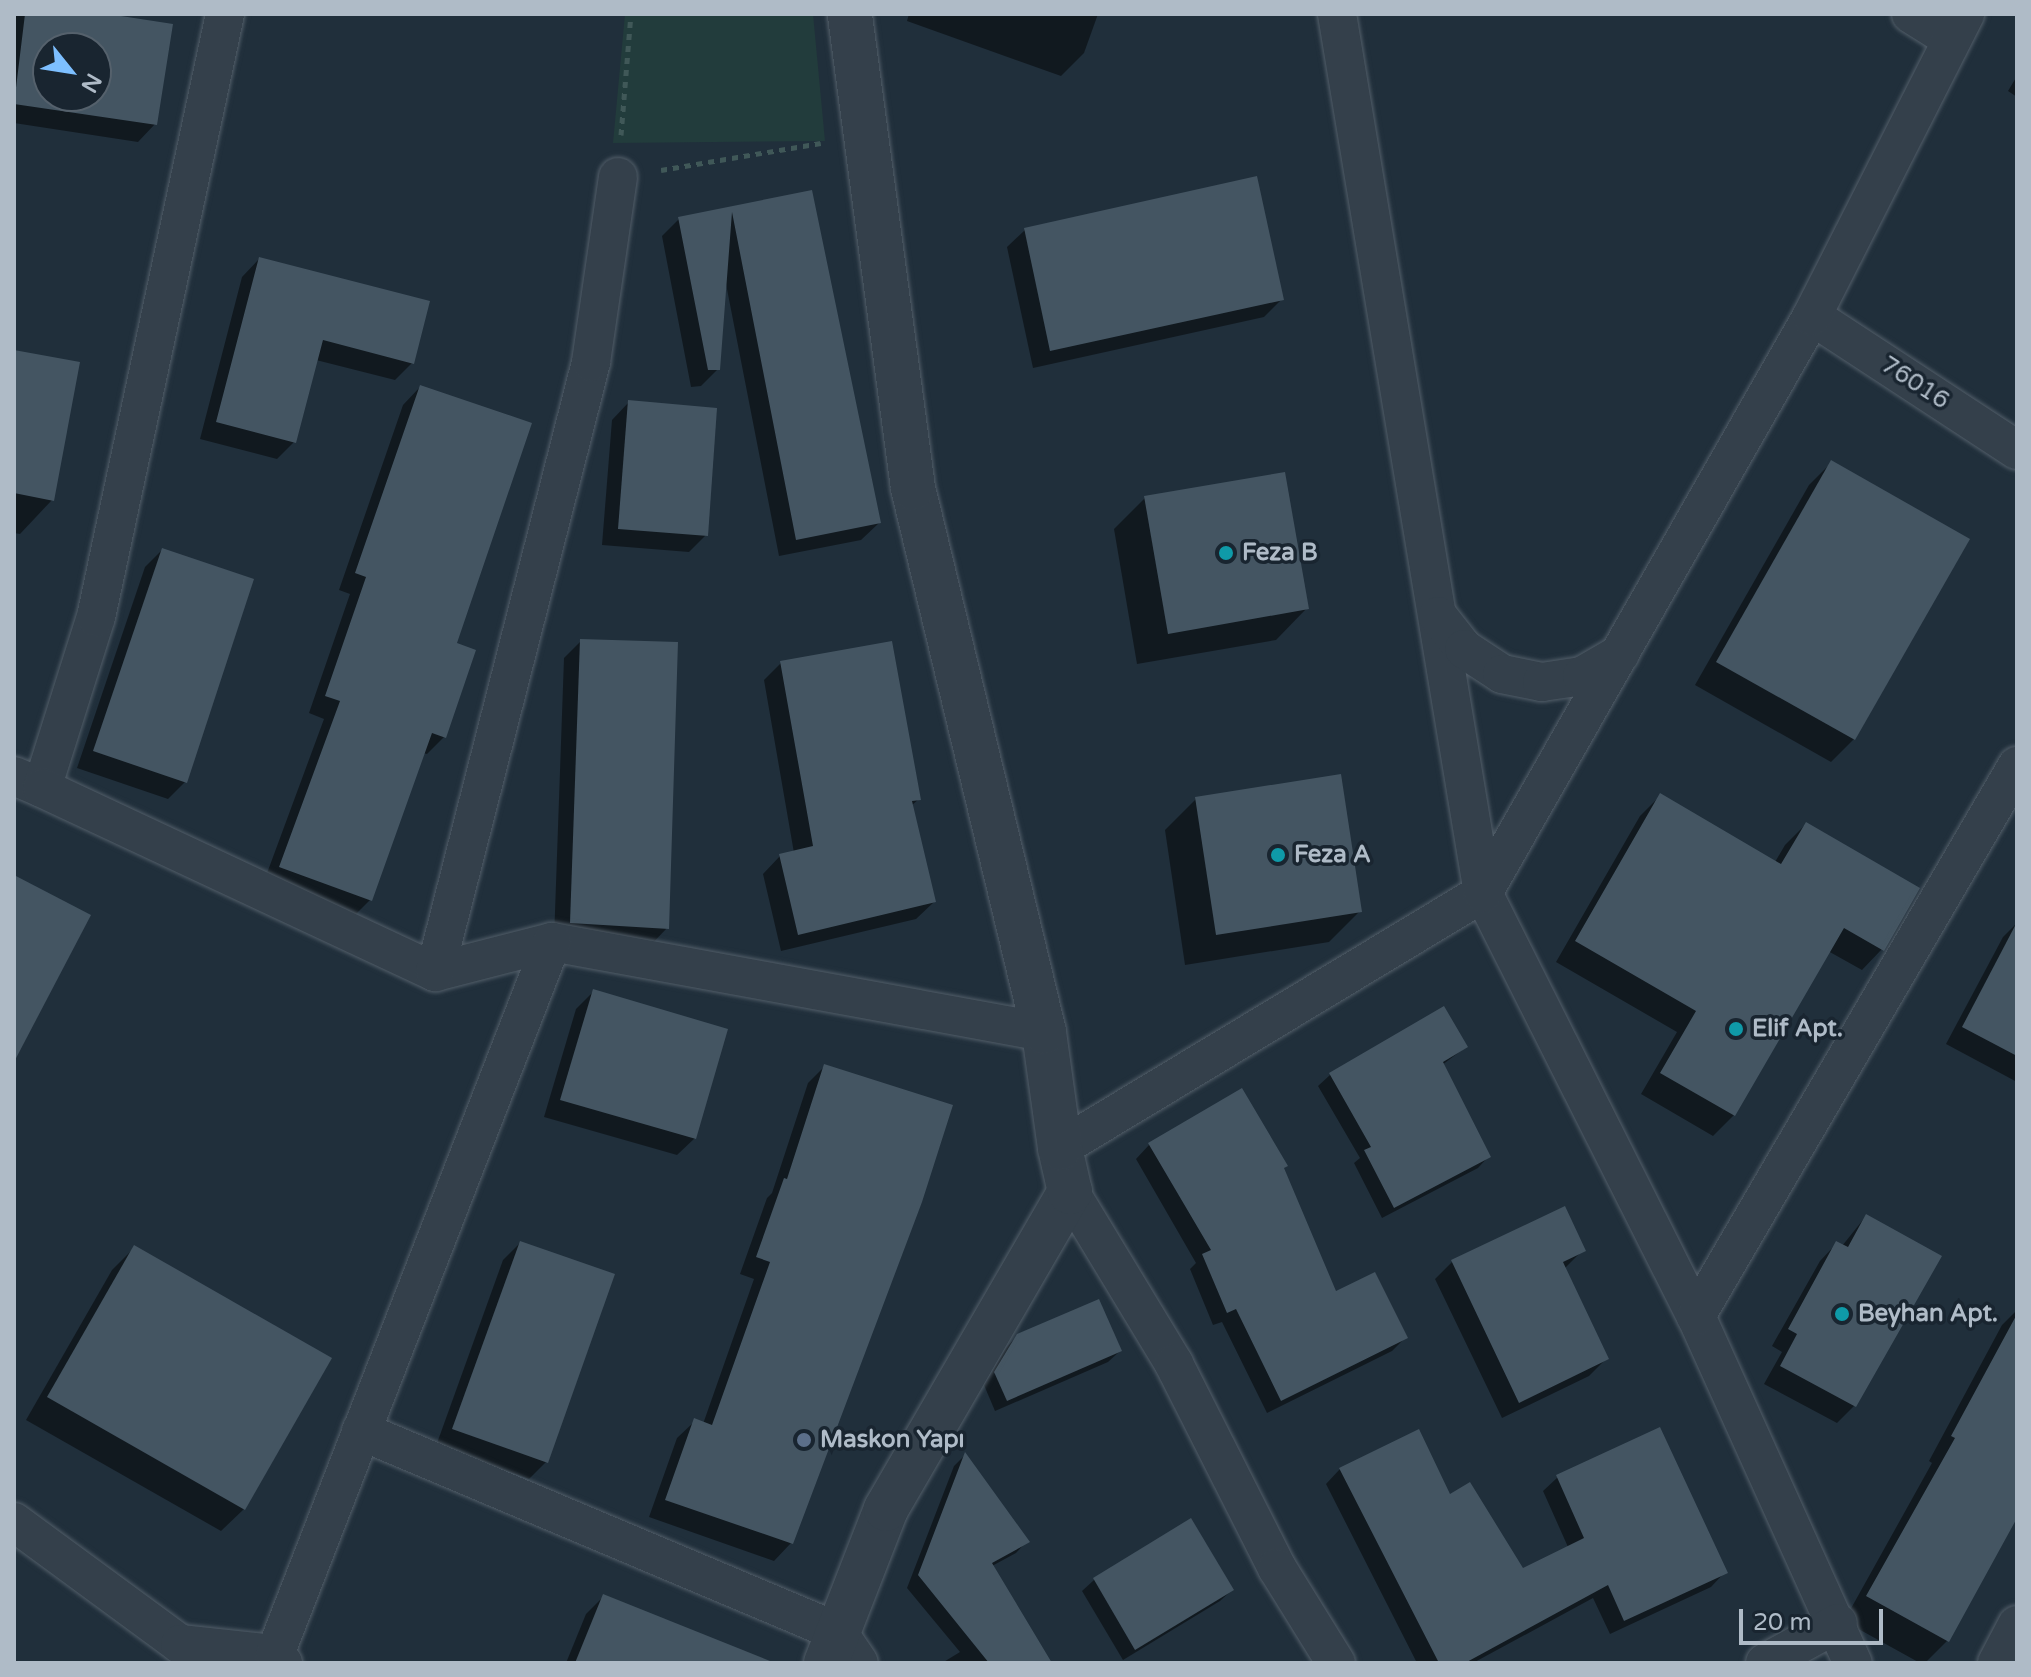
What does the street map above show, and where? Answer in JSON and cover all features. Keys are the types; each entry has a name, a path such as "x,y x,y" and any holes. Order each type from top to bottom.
{"street":[{"path":"225,14 96,617 28,782 435,972 552,942 1044,1032"},
{"path":"850,14 913,488 1044,1032 1060,1148 1070,1192 1174,1364 1277,1568 1336,1663"},
{"path":"1337,14 1483,893 1696,1316 1838,1623 1853,1663"},
{"path":"1060,1148 1483,893 1812,316 1958,27 1911,14"},
{"path":"435,972 591,362 618,177"},
{"name":"76016","path":"1812,316 2017,450"},
{"path":"1437,614 1464,649 1502,674 1542,682 1582,676 1620,654"},
{"path":"1696,1316 2017,766"},
{"path":"14,1522 166,1654 279,1658 361,1431 552,942"},
{"path":"361,1431 841,1653 886,1509 1070,1192"},
{"path":"1765,1663 1838,1623"},
{"path":"1997,1663 2017,1625"}],"path":[{"path":"631,14 618,177 865,135"}],"green space":[{"path":"625,14 813,14 825,141 613,143"}],"building":[{"path":"25,14 108,14 173,24 157,125 68,112 112,112 112,32 32,32 32,107 14,104"},
{"path":"1257,176 1284,300 1050,351 1024,228"},
{"path":"812,190 881,523 796,540 732,212 720,370 708,370 678,217"},
{"path":"259,257 430,301 414,364 323,340 296,443 216,422"},
{"path":"14,350 80,362 54,501 14,493"},
{"path":"420,385 532,423 457,643 476,650 446,738 432,733 372,901 279,867 340,701 325,696 366,577 355,573"},
{"path":"628,400 717,408 708,536 618,529"},
{"path":"1831,460 1970,539 1855,740 1716,662"},
{"name":"Feza B","path":"1285,472 1309,609 1168,634 1144,496"},
{"path":"162,548 254,579 187,783 93,751"},
{"path":"580,639 678,642 669,929 570,923"},
{"path":"892,641 921,800 912,801 936,902 798,935 779,854 813,846 780,661"},
{"name":"Feza A","path":"1341,774 1362,912 1216,935 1195,797"},
{"path":"1660,793 1781,864 1806,822 1920,888 1884,951 1844,928 1735,1116 1660,1073 1696,1011 1575,941"},
{"path":"14,875 91,915 14,1062"},
{"path":"2017,922 2017,1056 1962,1027"},
{"path":"593,989 728,1029 696,1139 560,1100"},
{"path":"1444,1006 1468,1047 1443,1062 1491,1157 1394,1208 1364,1150 1371,1147 1329,1073"},
{"path":"824,1064 953,1105 922,1202 793,1544 665,1500 694,1418 712,1425 770,1262 756,1257 784,1178 787,1179"},
{"path":"1242,1088 1288,1166 1284,1168 1336,1291 1375,1272 1408,1338 1281,1401 1236,1309 1227,1313 1202,1254 1211,1250 1148,1143"},
{"path":"1565,1206 1586,1251 1563,1262 1609,1359 1519,1403 1451,1260"},
{"name":"Beyhan Apt.","path":"1866,1214 1942,1256 1856,1407 1780,1366 1797,1334 1788,1329 1836,1241 1848,1247"},
{"path":"520,1241 615,1274 548,1463 452,1429"},
{"path":"134,1245 332,1358 245,1510 47,1397"},
{"path":"1099,1299 1122,1351 1007,1401 994,1372 1017,1334"},
{"path":"2017,1314 2017,1518 1949,1642 1866,1596 1955,1438 1951,1436"},
{"path":"1660,1427 1728,1573 1624,1621 1608,1585 1465,1663 1439,1663 1339,1468 1419,1429 1450,1494 1470,1482 1523,1568 1584,1538 1556,1475"},
{"path":"965,1452 1030,1542 992,1563 1052,1663 989,1663 918,1575"},
{"path":"1191,1518 1234,1590 1135,1650 1093,1578"},
{"path":"603,1594 770,1661 575,1663"}],"place":[{"name":"Feza B","path":"1226,553"},
{"name":"Feza A","path":"1278,855"},
{"name":"Elif Apt.","path":"1736,1029"},
{"name":"Beyhan Apt.","path":"1842,1314"},
{"name":"Maskon Yapı","path":"804,1440"}]}
